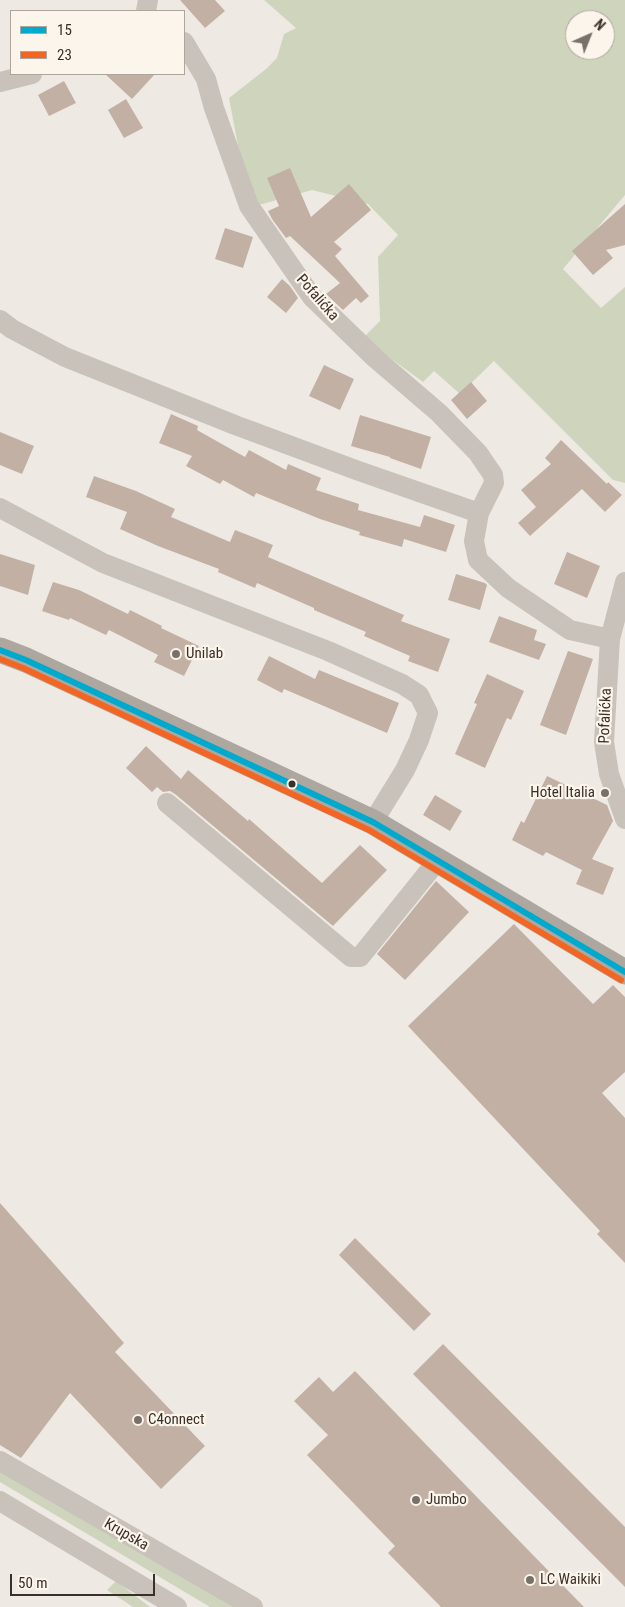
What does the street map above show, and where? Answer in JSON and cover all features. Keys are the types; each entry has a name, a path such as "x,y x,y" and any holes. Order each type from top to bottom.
{"main road":[{"path":"0,650 26,660 373,822 625,972"}],"street":[{"name":"Pofalićka","path":"185,44 206,78 214,108 249,206 312,297 375,358 439,413 478,453 493,475 494,483 480,513 474,540 478,560 508,588 570,630 610,640"},
{"path":"0,82 28,75"},
{"path":"0,320 12,329 66,357 244,428 356,470 480,513"},
{"path":"0,508 102,563 328,651 402,684 419,695 428,713 420,740 405,770 373,822"},
{"name":"Pofalićka","path":"625,582 620,617 610,640 604,742 609,774 625,819"},
{"path":"167,803 351,957 360,957 438,860"},
{"name":"Krupska","path":"0,1462 253,1607"},
{"path":"0,1501 178,1607"}],"green space":[{"path":"264,0 625,0 625,195 563,269 601,308 625,287 625,483 613,480 494,361 460,394 434,371 423,382 363,338 380,321 378,257 398,235 368,204 312,190 259,205 241,162 229,98 277,58 284,34 296,28"},
{"path":"0,1468 235,1607 210,1607 0,1482"},
{"path":"116,1581 150,1607 133,1607 107,1590"}],"building":[{"path":"180,0 215,0 225,11 205,28"},
{"path":"106,75 154,75 132,99"},
{"path":"64,81 76,103 49,116 38,95"},
{"path":"126,99 143,128 124,138 108,110"},
{"path":"290,168 311,217 349,184 371,210 334,242 342,249 335,256 369,296 361,303 356,298 343,310 326,294 340,283 290,236 286,238 272,219 268,211 279,206 267,178"},
{"path":"625,204 625,245 606,250 613,258 593,275 572,251"},
{"path":"225,228 253,237 243,268 215,259"},
{"path":"282,279 290,286 298,298 286,313 267,297"},
{"path":"324,365 354,379 340,410 309,396"},
{"path":"471,382 487,401 467,419 451,400"},
{"path":"171,414 198,426 197,430 245,457 249,450 286,470 288,464 321,478 316,490 359,504 358,510 420,527 424,515 455,525 446,552 404,539 402,547 359,535 360,532 320,519 256,493 254,497 223,480 220,484 186,466 192,456 159,443"},
{"path":"360,415 431,437 421,469 390,457 351,446"},
{"path":"0,432 34,446 22,474 0,465"},
{"path":"561,440 607,484 608,482 622,495 605,512 582,489 530,536 518,523 536,507 521,490 551,464 545,458"},
{"path":"94,476 136,491 175,509 171,517 230,542 235,530 273,545 268,557 404,615 401,621 450,639 438,672 408,661 410,656 364,636 366,632 314,610 314,608 257,583 255,588 218,572 219,569 158,546 120,529 127,512 86,497"},
{"path":"567,552 600,566 587,598 554,584"},
{"path":"0,554 35,565 28,595 0,586"},
{"path":"456,574 487,585 480,610 448,600"},
{"path":"53,582 79,590 128,614 130,610 162,626 161,628 199,646 184,676 154,662 158,655 109,630 106,635 70,618 69,620 42,611"},
{"path":"499,616 537,630 534,640 546,644 539,660 489,642"},
{"path":"568,651 593,659 566,735 540,725"},
{"path":"269,656 315,679 319,670 399,703 387,733 284,689 282,693 257,680"},
{"path":"487,674 524,691 511,720 507,718 485,768 455,754 477,704 474,703"},
{"path":"146,746 181,779 188,770 248,821 249,819 322,883 360,845 387,870 333,926 175,794 170,791 163,792 157,787 152,792 126,768"},
{"path":"547,776 607,805 613,821 592,859 614,868 603,895 576,884 582,870 546,852 543,856 512,840 521,821 524,823"},
{"path":"435,795 462,811 450,831 423,815"},
{"path":"436,881 469,912 405,980 377,954"},
{"path":"514,924 593,1004 613,985 625,997 625,1072 602,1093 625,1118 625,1263 597,1234 600,1231 408,1026"},
{"path":"0,1203 124,1343 115,1352 205,1446 161,1489 70,1393 21,1458 0,1445"},
{"path":"355,1238 431,1314 414,1331 339,1255"},
{"path":"443,1344 625,1527 625,1587 413,1374"},
{"name":"Jumbo","path":"355,1371 584,1607 441,1607 388,1553 395,1546 307,1455 328,1435 294,1401 319,1377 333,1392"}],"transit line":[{"name":"15","path":"0,650 26,660 373,822 625,972"},
{"name":"23","path":"0,659 23,668 369,830 621,980"}],"place":[{"name":"Unilab","path":"176,654"},
{"name":"Hotel Italia","path":"605,793"},
{"name":"C4onnect","path":"138,1420"},
{"name":"Jumbo","path":"416,1500"},
{"name":"LC Waikiki","path":"530,1580"}]}
